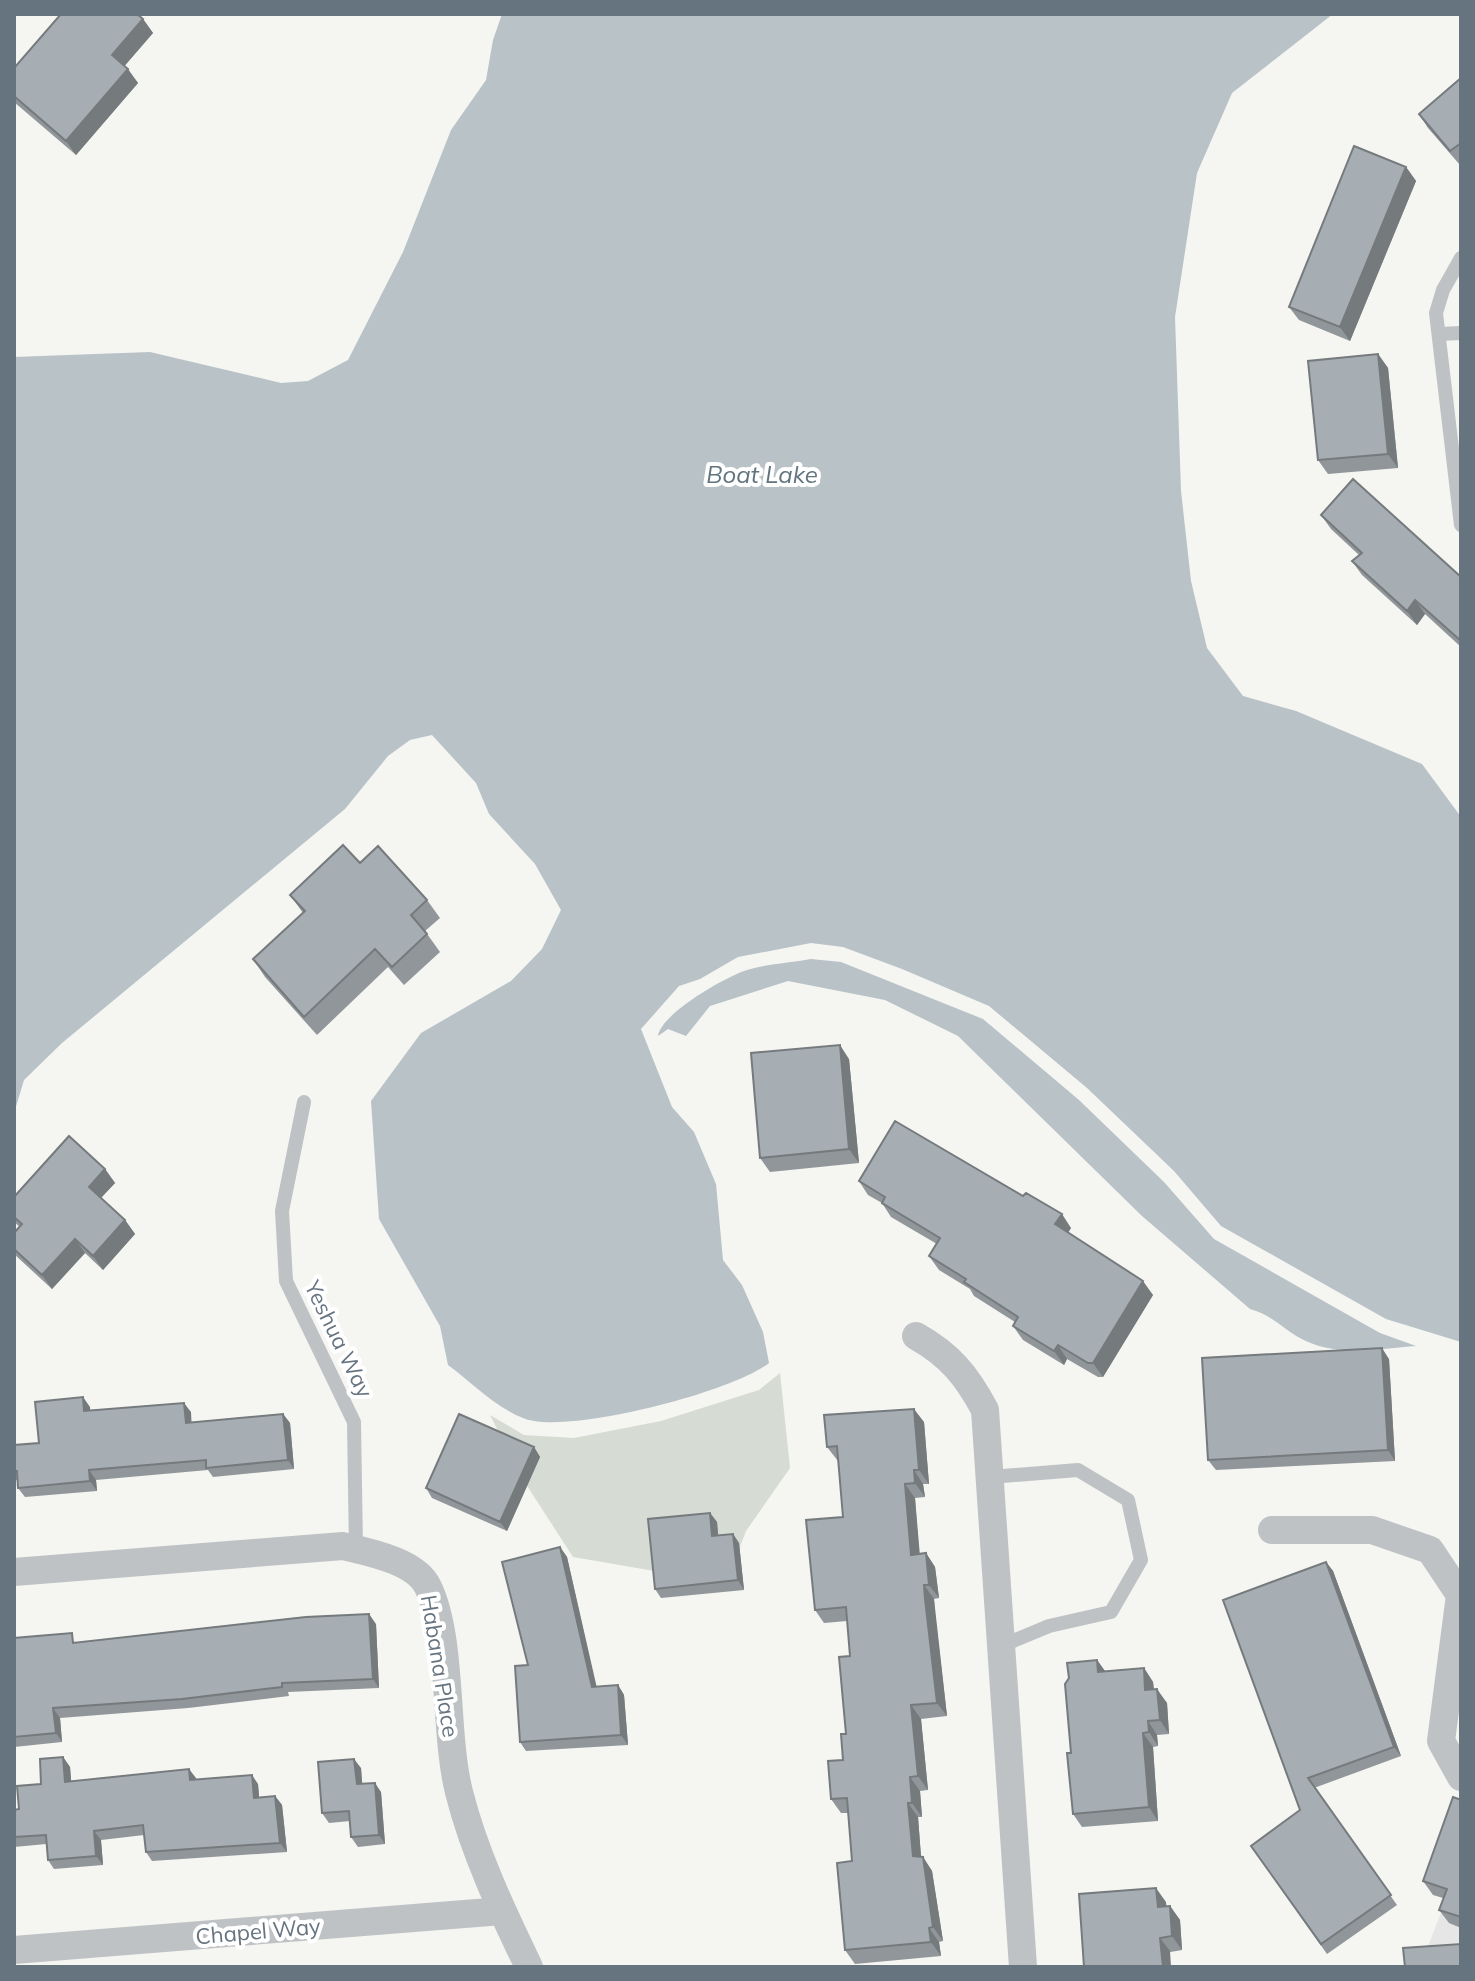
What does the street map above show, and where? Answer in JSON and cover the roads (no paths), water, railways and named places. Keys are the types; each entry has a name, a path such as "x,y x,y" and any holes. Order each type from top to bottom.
{"street":[{"path":"916,1336 939,1349 965,1373 985,1410 1023,1967"},
{"path":"1272,1530 1372,1530 1430,1550 1460,1595 1441,1741 1461,1777"},
{"name":"Habana Place","path":"14,1572 343,1546 388,1555 428,1585 439,1629 458,1791 502,1911 529,1967"},
{"name":"Chapel Way","path":"14,1950 502,1911"}],"lane":[{"path":"1461,258 1443,290 1436,313 1453,405 1461,525"},
{"path":"1439,334 1461,333"},
{"name":"Yeshua Way","path":"304,1102 282,1211 286,1281 354,1422 356,1549"},
{"path":"990,1477 1078,1470 1128,1500 1141,1560 1111,1612 1049,1626 1001,1646"}],"water":[{"name":"Boat Lake","path":"502,14 1333,14 1232,93 1197,173 1175,317 1181,491 1191,581 1207,648 1243,696 1296,711 1422,764 1461,817 1461,1342 1386,1319 1221,1226 1174,1171 1087,1088 989,1006 843,947 811,943 738,957 700,979 679,986 641,1029 672,1107 694,1132 716,1184 723,1260 742,1285 763,1332 769,1363 750,1374 686,1398 610,1416 544,1422 523,1418 503,1407 448,1365 440,1326 379,1219 371,1101 421,1033 511,981 542,949 561,910 535,864 489,814 476,783 432,735 410,740 388,756 345,809 62,1043 24,1080 14,1113 14,357 150,352 281,383 308,381 348,360 403,252 451,130 486,80 493,40"},
{"path":"811,959 841,962 983,1019 1079,1100 1164,1182 1214,1239 1380,1333 1416,1346 1371,1350 1326,1348 1298,1337 1269,1317 1250,1309 1142,1216 958,1036 885,1000 788,981 710,1006 686,1036 668,1029 658,1036 662,1027 681,1008 734,975 760,967"}]}
